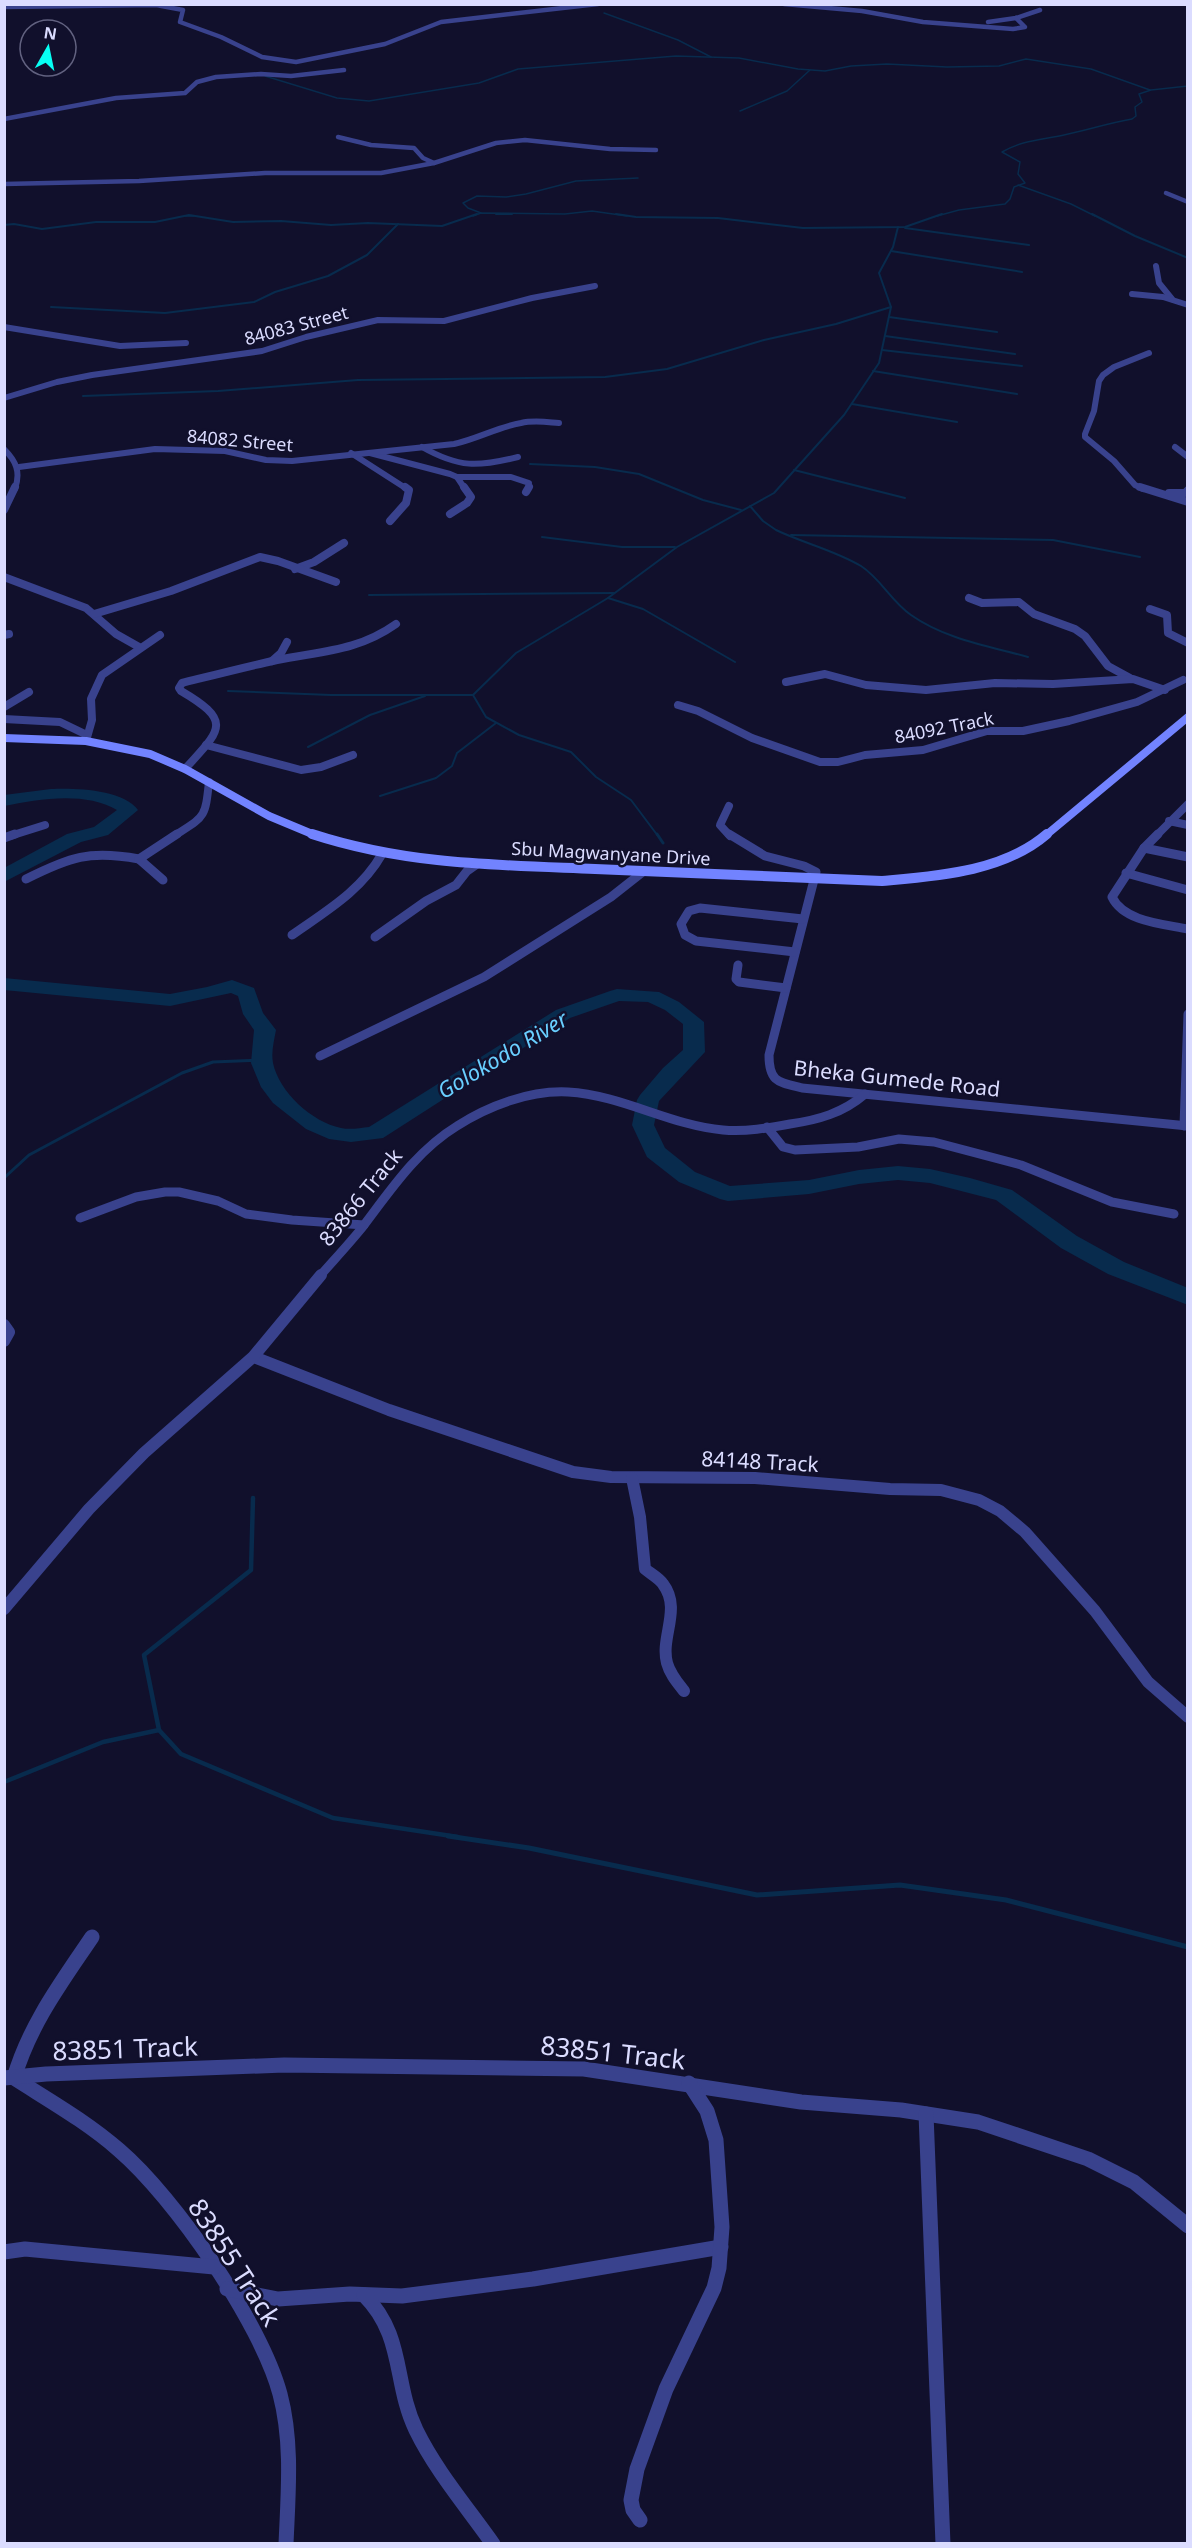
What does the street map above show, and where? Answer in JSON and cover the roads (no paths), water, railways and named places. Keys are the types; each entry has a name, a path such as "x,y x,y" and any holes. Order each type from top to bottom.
{"main road":[{"name":"Sbu Magwanyane Drive","path":"4,738 86,738 138,751 167,760 268,816 301,831 382,854 477,864 815,880 882,881 928,877 972,869 1020,851 1050,834 1188,717"}],"street":[{"path":"4,7 156,5 178,7 183,10 180,22 221,37 262,57 296,62 385,44 441,22 598,4"},
{"path":"784,4 883,14 923,22 1013,29 1025,27 1016,18"},
{"path":"958,25 1016,18 1040,10"},
{"path":"883,14 909,14"},
{"path":"4,120 116,98 185,93 192,90 197,82 206,79 259,75 291,76 344,70"},
{"path":"338,137 371,145 414,148 423,159 434,164"},
{"path":"4,184 133,182 265,173 370,173 434,164 484,146 515,140 539,140 610,149 656,150"},
{"path":"1166,193 1188,202"},
{"path":"1156,267 1160,283 1172,299"},
{"name":"84083 Street","path":"4,398 57,382 139,366 188,363 262,351 314,335 378,320 444,321 537,297 595,286"},
{"path":"1131,294 1172,299 1188,304"},
{"path":"4,327 40,331 112,345 137,347 186,344"},
{"path":"1149,353 1110,369 1103,375 1095,398 1094,413 1084,432 1088,441 1114,461 1135,485 1154,493 1188,502"},
{"name":"84082 Street","path":"19,467 145,449 225,451 282,461 469,441 519,423 559,423"},
{"path":"422,447 446,461 466,466 484,465 518,457"},
{"path":"1175,447 1188,457"},
{"path":"4,449 19,467 16,486 4,510"},
{"path":"364,452 438,470 457,477 516,477 529,483 526,492"},
{"path":"351,453 409,490 406,503 390,521"},
{"path":"450,514 467,503 471,497 457,477"},
{"path":"1154,493 1185,493 1188,490"},
{"path":"295,569 314,562 344,543"},
{"path":"94,614 171,591 255,558 272,559 317,578 336,582"},
{"path":"4,577 62,597 86,608 116,634 139,647"},
{"path":"969,598 982,603 1019,602 1034,614 1075,629 1085,636 1108,666 1133,679 1165,690"},
{"path":"1150,609 1167,615 1168,633 1188,643"},
{"path":"185,769 215,732 218,716 209,707 181,691 179,686 189,681 270,662 359,645 378,637 396,624"},
{"path":"4,719 60,722 86,738 92,720 91,699 101,678 111,667 160,635"},
{"path":"270,662 282,653 287,642"},
{"path":"786,681 825,674 877,687 926,690 995,683 1053,684 1085,680 1133,679"},
{"name":"84092 Track","path":"678,705 701,713 746,736 820,762 830,763 874,754 923,750 987,731 1023,731 1039,728 1104,712 1186,680"},
{"path":"4,707 29,692"},
{"path":"206,745 301,770 321,767 352,754"},
{"path":"139,859 202,818 206,810 209,782"},
{"path":"1188,804 1143,848 1113,897 1115,905 1129,914 1188,929"},
{"path":"729,806 720,821 722,829 767,857 814,870 815,880"},
{"path":"1169,821 1188,825"},
{"path":"4,838 45,825"},
{"path":"1143,848 1188,857"},
{"path":"26,879 80,855 108,853 139,859 163,880"},
{"path":"292,935 358,888 370,876 382,854"},
{"path":"375,937 426,901 456,885 467,871 477,864"},
{"path":"320,1056 484,977 595,908 644,872"},
{"path":"1126,873 1188,890"},
{"name":"Bheka Gumede Road","path":"815,880 769,1055 771,1076 787,1086 1186,1126"},
{"path":"795,952 696,941 685,935 681,924 689,911 700,908 803,919"},
{"path":"738,965 736,979 739,982 786,988"},
{"path":"1186,1126 1188,1014"},
{"name":"83866 Track","path":"4,1609 90,1506 144,1454 254,1357 364,1225 413,1162 436,1140 474,1117 524,1098 561,1091 594,1094 719,1130 747,1131 839,1113 856,1104 865,1094"},
{"path":"767,1127 783,1147 795,1150 858,1146 899,1139 934,1142 1021,1165 1112,1202 1173,1214"},
{"path":"80,1218 155,1191 171,1191 194,1194 223,1203 241,1214 272,1220 364,1225"},
{"path":"4,1325 9,1332 4,1341"},
{"name":"84148 Track","path":"254,1357 389,1410 573,1472 632,1478 755,1478 890,1489 941,1490 979,1500 1000,1511 1025,1532 1095,1611 1148,1682 1188,1717"},
{"path":"632,1478 640,1517 645,1569 664,1585 669,1595 671,1620 664,1653 666,1664 669,1673 684,1691"},
{"path":"9,2078 37,2018 92,1937"},
{"name":"83851 Track","path":"9,2078 284,2066 584,2069 689,2083 801,2102 926,2114 978,2122 1088,2159 1134,2182 1188,2226"},
{"name":"83855 Track","path":"9,2078 101,2135 123,2154 151,2184 214,2267 268,2360 279,2394 285,2429 286,2544"},
{"path":"640,2520 633,2510 631,2500 637,2469 666,2389 714,2288 721,2247 716,2140 707,2111 689,2083"},
{"path":"926,2114 943,2544"},
{"path":"227,2289 278,2299 332,2294 402,2296 481,2287 721,2247"},
{"path":"4,2252 25,2249 214,2267"},
{"path":"364,2295 376,2304 388,2326 407,2404 416,2428 493,2544"}],"waterway":[{"path":"604,13 678,40 711,57"},
{"path":"265,76 337,98 369,101 479,83 518,69 676,56 739,58 798,69 825,71 851,66 887,64 947,67 999,66 1026,59 1091,69 1150,90"},
{"path":"740,111 787,91 810,70"},
{"path":"1019,185 1025,183 1018,174 1020,162 1002,152 1025,143 1132,119 1136,116 1135,107 1142,102 1139,94 1151,90 1188,86"},
{"path":"481,213 468,208 463,203 477,196 506,197 526,194 576,181 638,178"},
{"path":"937,216 959,210 1005,204 1010,199 1014,187 1019,185"},
{"path":"1019,185 1071,204 1095,216"},
{"path":"481,213 565,214 592,211 627,216"},
{"path":"473,216 481,213"},
{"path":"398,224 442,226 477,214"},
{"path":"496,214 512,214"},
{"path":"616,214 636,217 718,218 803,228 898,227"},
{"path":"898,227 905,227 942,214"},
{"path":"1092,214 1135,236 1188,258"},
{"path":"4,225 14,224 42,229 96,222 155,222 189,215 233,222 398,224"},
{"path":"185,216 194,216"},
{"path":"51,307 165,313 254,302 275,292 328,276 367,255 398,224"},
{"path":"891,307 879,273 893,247 898,227"},
{"path":"905,228 1029,245"},
{"path":"891,251 1022,272"},
{"path":"83,396 218,391 358,380 605,377 667,369 764,340 836,324 891,307"},
{"path":"874,371 879,363 891,307"},
{"path":"889,317 997,332"},
{"path":"885,336 1015,354"},
{"path":"882,350 1022,366"},
{"path":"795,470 844,415 874,371"},
{"path":"874,371 1017,394"},
{"path":"852,404 957,422"},
{"path":"530,464 595,467 639,474 703,500 741,510"},
{"path":"750,506 774,493 795,470"},
{"path":"795,470 905,498"},
{"path":"608,598 677,547 750,506"},
{"path":"750,506 763,521 776,530 840,555 861,566 904,609 924,623 967,641 1028,657"},
{"path":"791,535 1053,540 1140,557"},
{"path":"542,537 622,547 675,547"},
{"path":"369,595 614,593"},
{"path":"473,695 516,653 608,598"},
{"path":"608,598 643,609 735,662"},
{"path":"228,691 331,695 473,695"},
{"path":"473,695 486,717 519,735 571,752 596,777 631,800 658,836"},
{"path":"308,747 370,715 425,696"},
{"path":"380,796 436,778 452,766 457,753 496,723"},
{"name":"Golokodo River","path":"4,801 51,794 86,795 103,798 129,810 101,831 74,838 4,876"},
{"path":"657,834 663,843"},
{"name":"Golokodo River","path":"4,984 170,1000 211,993 232,986 247,992 253,1014 265,1030 262,1063 272,1087 280,1098 302,1117 325,1130 346,1135 375,1133 563,1014 617,995 652,996 672,1006 693,1022 694,1052 671,1073 648,1100 643,1125 655,1152 687,1177 728,1194 809,1187 859,1177 898,1173 930,1176 970,1185 1004,1195 1069,1242 1116,1268 1188,1297"},
{"path":"4,1178 29,1155 182,1073 213,1062 262,1060"},
{"path":"159,1730 144,1655 251,1570 253,1498"},
{"path":"4,1782 103,1742 159,1730"},
{"path":"159,1730 181,1754 333,1818 458,1837"},
{"path":"448,1836 529,1848 757,1895 900,1885 1006,1900 1188,1947"}]}
